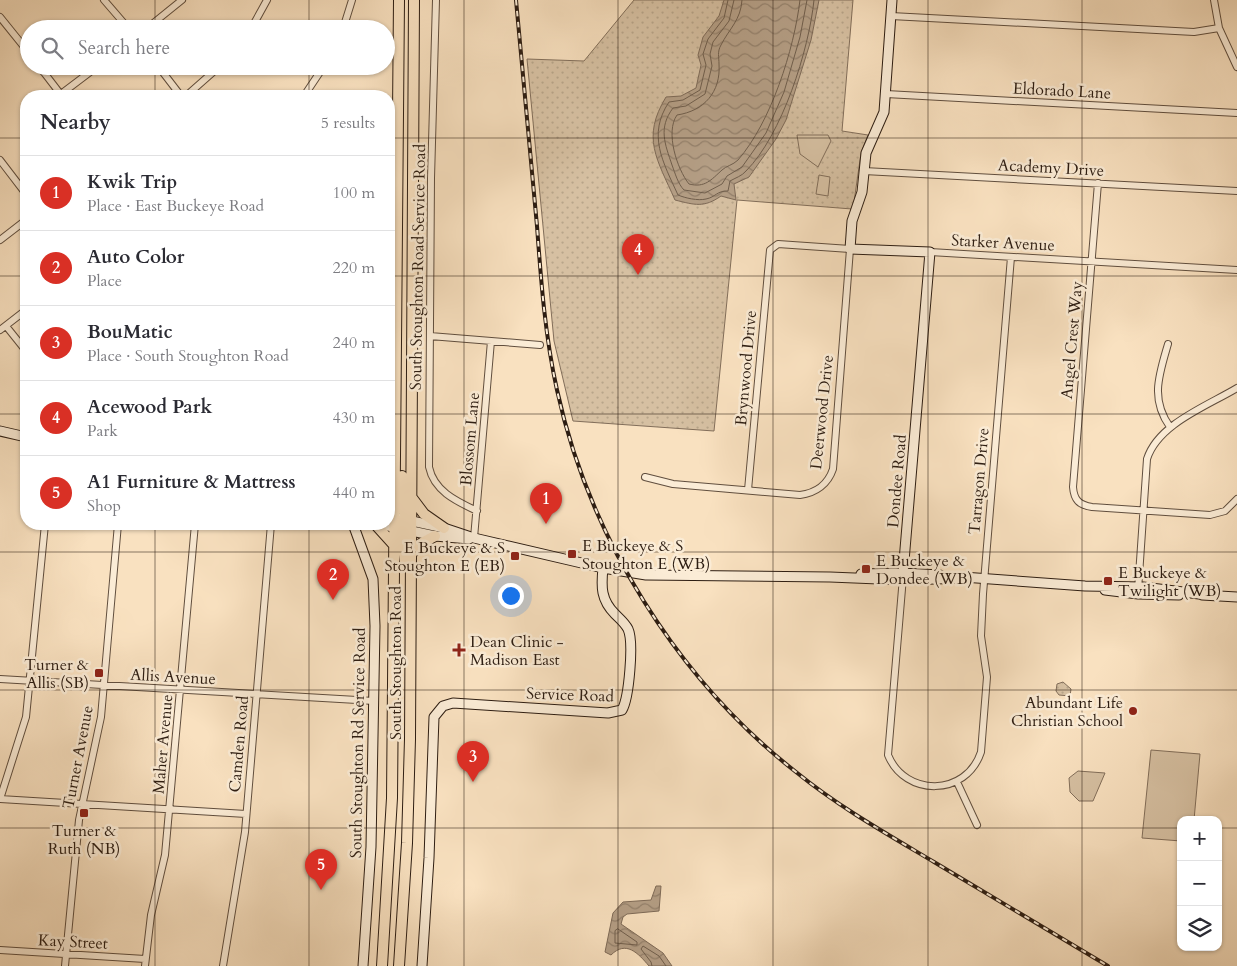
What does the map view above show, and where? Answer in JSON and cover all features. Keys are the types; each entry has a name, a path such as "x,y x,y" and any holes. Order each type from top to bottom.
{"main road":[{"name":"South Stoughton Road","path":"398,0 395,490 401,523 411,554 408,843 400,966"},
{"name":"South Stoughton Road","path":"382,966 392,798 394,546 401,523 412,498 414,0"},
{"path":"396,383 401,523 405,559 406,666 411,683"},
{"path":"412,498 424,514 444,528"},
{"path":"379,530 394,546"},
{"path":"411,554 422,543 435,536"}],"street":[{"path":"104,0 121,20"},
{"path":"157,20 182,0"},
{"path":"256,20 267,0"},
{"path":"346,20 352,0"},
{"name":"South Stoughton Road Service Road","path":"436,0 431,176 428,440 431,475 434,483 443,491 477,511"},
{"path":"850,249 849,239 862,192 866,153 884,112 892,0"},
{"path":"1214,0 1219,28 1237,67"},
{"path":"891,16 1194,32 1219,28"},
{"path":"0,17 20,42"},
{"path":"46,75 57,90"},
{"path":"67,90 87,75"},
{"path":"165,75 176,90"},
{"path":"193,90 210,75"},
{"path":"310,89 319,75"},
{"name":"Eldorado Lane","path":"886,94 1237,113"},
{"path":"0,160 20,186"},
{"name":"Academy Drive","path":"864,171 1237,191"},
{"name":"Angel Crest Way","path":"1098,184 1073,487 1076,499 1085,506 1143,510"},
{"path":"0,240 20,225"},
{"name":"Starker Avenue","path":"770,250 778,244 1237,270"},
{"name":"Deerwood Drive","path":"645,477 673,484 804,494 821,487 832,473 850,249"},
{"name":"Brynwood Drive","path":"748,490 770,250"},
{"name":"Dondee Road","path":"930,252 888,755 896,770 903,777 914,782 934,785 958,782"},
{"name":"Tarragon Drive","path":"958,782 973,769 981,752 987,678 981,636 984,579 1012,257"},
{"path":"0,330 20,315"},
{"path":"6,326 20,344"},
{"path":"430,336 540,345"},
{"name":"Blossom Lane","path":"474,538 491,341"},
{"path":"1168,344 1158,376 1156,390 1160,409 1170,427"},
{"path":"1138,590 1147,459 1156,441 1170,427 1237,388"},
{"path":"0,430 20,435"},
{"path":"1143,510 1210,515 1225,511 1237,499"},
{"path":"401,523 444,528 474,538 603,568 646,575 969,578 1237,597"},
{"path":"401,523 435,536 454,539 474,538"},
{"path":"44,530 26,717 0,799 246,814"},
{"name":"Turner Avenue","path":"65,966 82,804 97,739 117,530"},
{"name":"Maher Avenue","path":"145,962 151,915 165,855 194,530"},
{"name":"Camden Road","path":"222,966 240,869 270,530"},
{"name":"South Stoughton Rd Service Road","path":"355,530 374,583 371,847 363,966"},
{"name":"Service Road","path":"422,966 429,858 432,725 434,716 439,709 453,703 608,713 622,710 626,699 631,638 626,625 607,606 603,599 603,568"},
{"name":"Allis Avenue","path":"0,679 374,701"},
{"path":"958,782 977,825"},
{"name":"Kay Street","path":"0,950 145,962"}],"shaded area":[{"path":"634,0 853,0 842,131 868,135 861,153 852,209 737,200 714,431 573,421 554,341 527,59 584,61"},
{"path":"797,135 828,135 831,141 818,167 800,154"},
{"path":"819,175 830,177 828,196 816,194"},
{"path":"1063,682 1071,689 1070,696 1059,695 1056,691 1057,684"},
{"path":"1151,750 1200,754 1194,816 1177,816 1177,841 1142,838"},
{"path":"1078,771 1105,773 1093,801 1079,801 1070,792 1069,778"}],"water":[{"path":"724,0 819,0 811,40 786,120 776,139 749,177 734,184 736,200 721,196 704,204 694,204 675,200 662,172 654,148 654,125 666,97 681,96 696,88 701,65 698,55 703,37 719,16"},
{"path":"656,886 661,886 659,911 627,914 623,917 621,924 663,953 672,966 649,966 641,957 627,948 616,951 611,955 605,952 613,913 623,902 651,900"}],"railway":[{"path":"516,0 544,308 557,390 572,445 591,499 615,551 644,601 677,649 713,694 753,735 812,785 864,820 1108,966"}],"place":[{"name":"Acewood Park","path":"638,275"},
{"name":"Kwik Trip","path":"546,524"},
{"name":"E Buckeye & S Stoughton E (WB)","path":"572,554"},
{"name":"E Buckeye & S Stoughton E (EB)","path":"515,556"},
{"name":"E Buckeye & Dondee (WB)","path":"866,569"},
{"name":"E Buckeye & Twilight (WB)","path":"1108,581"},
{"name":"Auto Color","path":"333,600"},
{"name":"Dean Clinic - Madison East","path":"459,650"},
{"name":"Turner & Allis (SB)","path":"99,673"},
{"name":"Abundant Life Christian School","path":"1133,711"},
{"name":"BouMatic","path":"473,782"},
{"name":"Turner & Ruth (NB)","path":"84,813"},
{"name":"A1 Furniture & Mattress","path":"321,890"}]}
